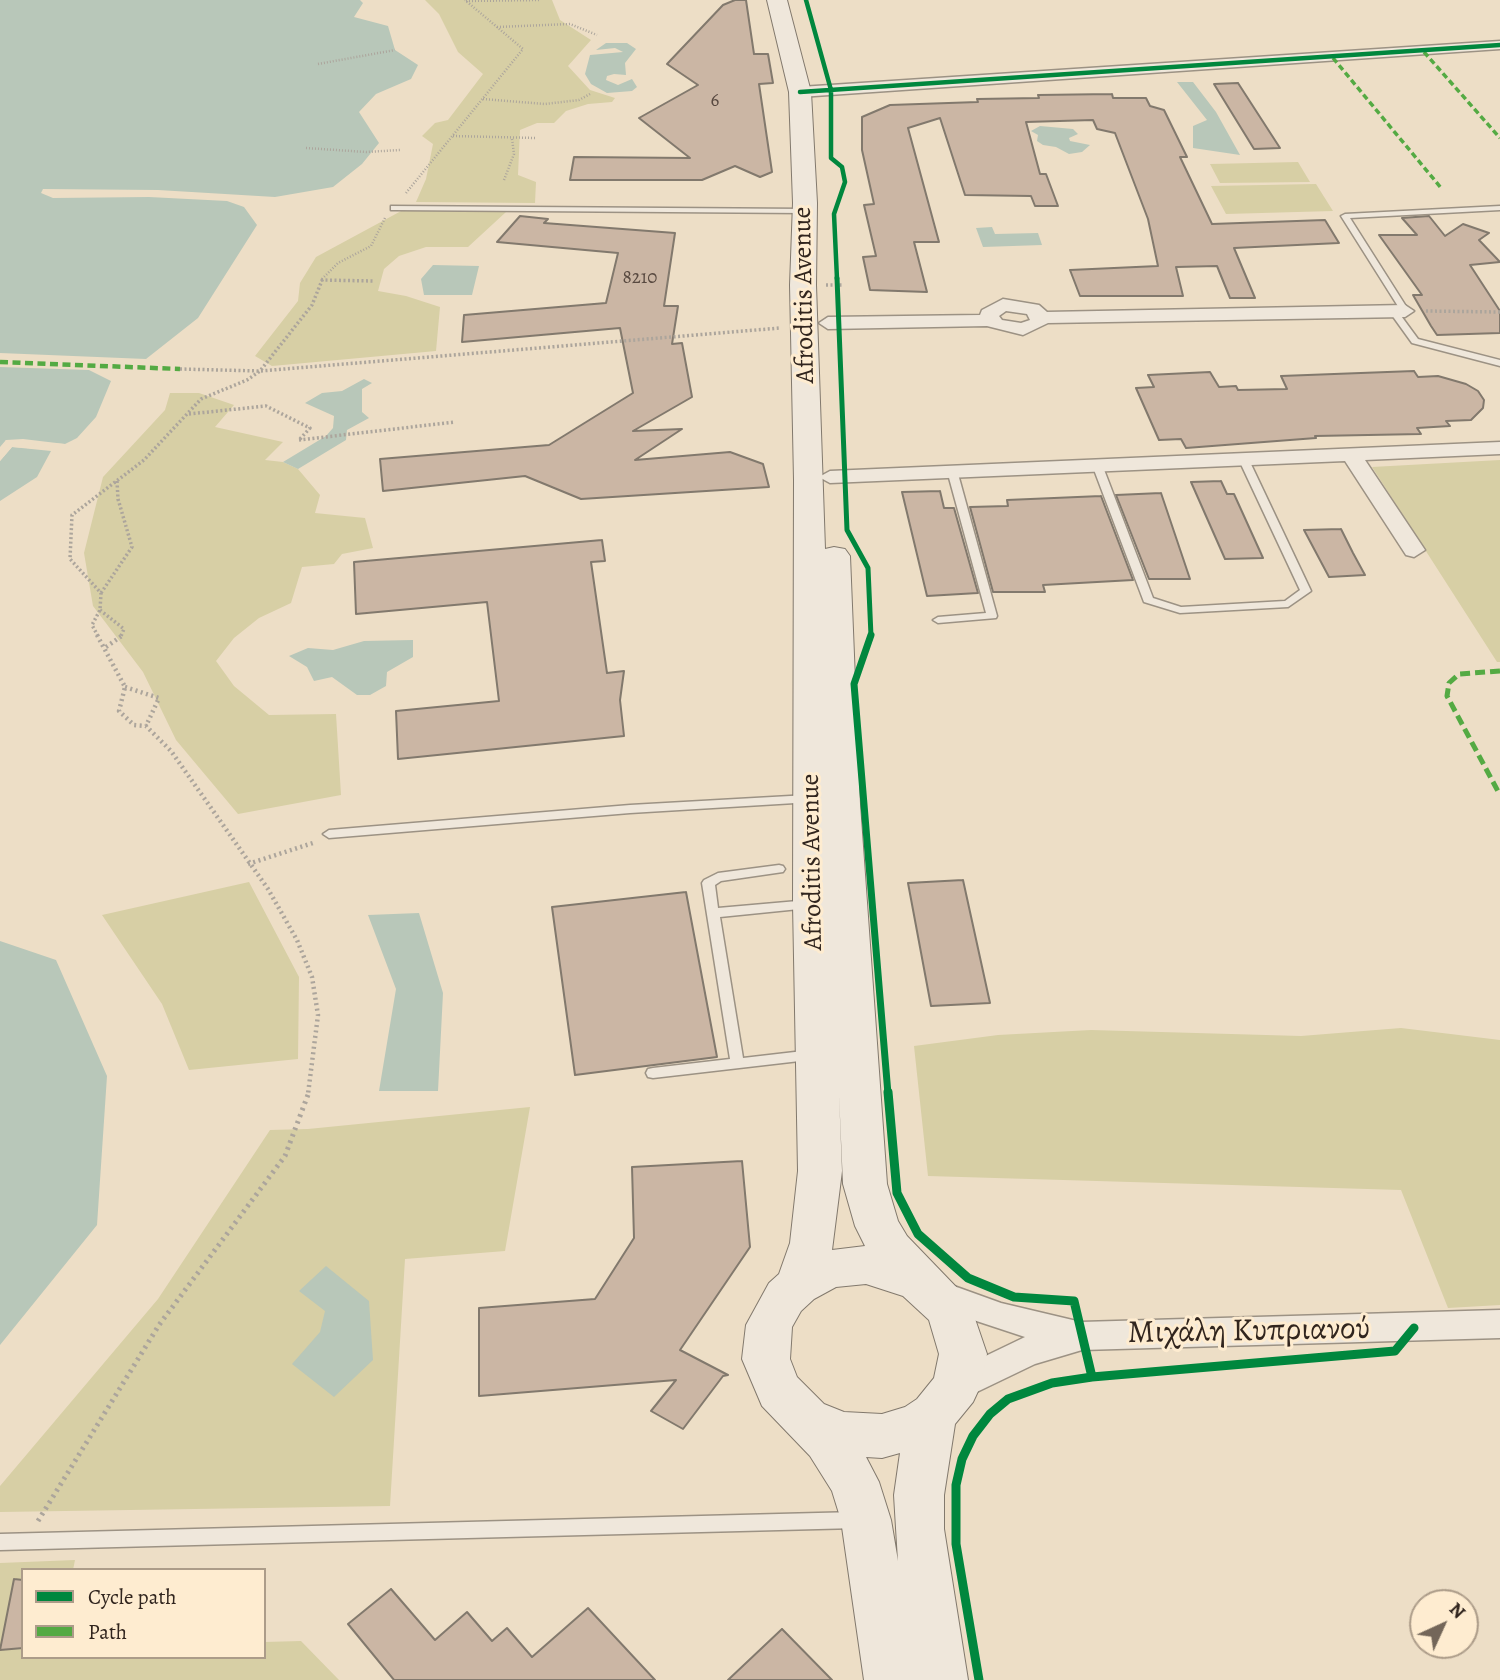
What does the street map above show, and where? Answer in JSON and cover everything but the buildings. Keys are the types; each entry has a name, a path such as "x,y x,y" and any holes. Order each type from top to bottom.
{"main road":[{"name":"Afroditis Avenue","path":"777,0 809,92 805,211 824,324 812,798 819,1195 812,1243 798,1285 780,1303 769,1325 766,1359 779,1391 827,1440 854,1482 866,1520 891,1680"},
{"name":"Afroditis Avenue","path":"795,0 809,92 824,324 842,804 865,1184 877,1226 891,1249 955,1321 960,1337 961,1371 945,1401 922,1459 919,1529 940,1680"},
{"path":"798,1285 830,1269 866,1265 885,1268 926,1287"},
{"path":"806,1418 823,1428 862,1437 901,1432 945,1401"}],"street":[{"path":"809,92 1500,45"},
{"path":"824,324 990,320 1001,327 1023,330 1035,326 1040,318 1399,311"},
{"path":"830,477 953,474 1500,448"},
{"path":"1351,455 1413,550"},
{"name":"Μιχάλη Κυπριανού","path":"926,1287 1000,1318 1082,1336 1500,1324"},
{"name":"Μιχάλη Κυπριανού","path":"945,1401 1027,1352 1082,1336"}],"lane":[{"path":"394,208 805,211"},
{"path":"1500,208 1345,216 1415,341 1500,363"},
{"path":"1098,467 1148,600 1180,610 1289,604 1306,591 1244,460"},
{"path":"937,620 992,616 953,474"},
{"path":"329,834 630,809 812,798"},
{"path":"737,1063 708,883 712,879 779,869"},
{"path":"712,912 812,904"},
{"path":"653,1073 818,1055"},
{"path":"0,1542 866,1520"}],"path":[{"path":"466,1 541,0"},
{"path":"100,593 70,559 72,515 93,496 144,460 201,399 247,380 260,371 312,305 321,280 338,263 371,246 380,223 523,49 466,1"},
{"path":"497,27 558,23 584,27 597,35"},
{"path":"318,64 395,50"},
{"path":"483,99 545,104 579,100 590,94"},
{"path":"452,136 536,138"},
{"path":"504,180 514,154 512,139"},
{"path":"306,148 366,152 400,150"},
{"path":"180,369 260,371 824,324 836,276"},
{"path":"321,280 373,281"},
{"path":"1399,311 1500,312"},
{"path":"187,414 266,407 310,428 299,440 456,422"},
{"path":"26,1541 159,1325 285,1156 310,1089 318,1014 312,977 297,940 268,889 248,864 227,827 172,751 146,726 134,725 119,711 125,687 92,625 100,610 100,593 132,547 118,499 117,481"},
{"path":"100,610 115,619 124,629 123,635 106,647"},
{"path":"125,687 159,698 146,726"},
{"path":"248,864 304,847 329,834"}],"shaded area":[{"path":"0,0 360,0 363,3 354,17 388,26 395,50 418,65 411,79 376,94 359,112 379,143 362,164 333,187 275,197 158,190 43,189 41,193 53,198 149,197 227,201 244,207 257,225 198,318 146,359 0,353"},
{"path":"425,0 552,0 560,20 591,40 568,66 590,90 615,98 612,102 588,104 566,111 554,123 537,123 520,130 518,175 536,182 535,203 416,202 426,179 433,144 422,136 435,123 448,120 483,74 458,52 439,14"},
{"path":"606,43 627,43 636,49 625,63 626,75 614,74 607,76 606,80 618,85 632,79 637,87 632,91 607,93 591,84 585,74 590,55 623,52 615,48 596,50"},
{"path":"1177,82 1193,82 1216,112 1240,155 1193,148 1193,126 1207,120"},
{"path":"1040,126 1073,129 1078,134 1069,138 1070,141 1090,145 1082,152 1069,154 1056,147 1043,145 1037,141 1038,135 1031,131"},
{"path":"1298,162 1310,182 1220,183 1210,164"},
{"path":"1316,184 1333,211 1226,214 1211,186"},
{"path":"403,210 506,212 468,247 426,247 399,256 384,269 378,291 406,296 440,307 436,351 272,366 255,356 298,301 300,283 316,257"},
{"path":"992,227 995,234 1038,233 1042,245 983,247 976,228"},
{"path":"433,265 479,266 472,295 424,295 421,279"},
{"path":"0,367 89,370 111,381 96,417 77,438 65,444 6,440 0,447"},
{"path":"364,379 372,383 362,389 362,412 369,418 347,430 346,440 298,469 283,462 326,436 333,428 334,416 305,403 322,393 342,391"},
{"path":"170,393 199,393 234,405 215,427 283,442 265,460 283,462 298,469 320,495 315,513 365,518 373,548 342,554 334,564 302,567 291,603 259,618 234,638 216,661 234,686 269,715 336,714 341,795 238,814 176,740 143,672 93,606 84,553 103,477 165,410"},
{"path":"12,447 51,451 37,477 0,501 0,461"},
{"path":"1500,460 1500,662 1497,662 1372,467"},
{"path":"413,640 413,657 387,672 386,686 370,695 357,695 332,677 314,681 307,667 289,656 308,648 333,650 364,641"},
{"path":"249,882 299,977 298,1059 189,1070 162,1004 102,915"},
{"path":"419,913 443,993 438,1091 379,1091 396,989 368,915"},
{"path":"0,941 56,960 107,1076 97,1225 0,1345"},
{"path":"1401,1028 1500,1040 1500,1305 1448,1308 1401,1190 928,1176 914,1046 998,1035 1091,1030 1301,1036"},
{"path":"530,1107 505,1251 405,1259 390,1506 0,1512 0,1486 158,1299 270,1130 308,1129"},
{"path":"326,1266 369,1301 373,1360 334,1397 292,1364 320,1332 325,1311 299,1291"},
{"path":"75,1560 73,1568 21,1568 21,1659 266,1659 266,1642 301,1641 339,1680 0,1680 0,1563"}],"pier":[{"path":"23,439 65,444 59,447 24,443 55,450 12,447 0,461 0,456 10,444 0,450 6,440"}],"marked path":[{"path":"1424,52 1500,138"},
{"path":"1333,58 1442,189"},
{"path":"0,362 180,369"},
{"path":"1500,671 1459,674 1449,683 1447,696 1500,795"}],"cycle path":[{"path":"806,0 831,90 831,158 842,167 845,182 834,214 847,530 868,568 873,627 869,646 854,684 863,822 897,1193 918,1234 933,1250 968,1278 1014,1297 1038,1301 1074,1301 1092,1377"},
{"path":"800,92 1500,45"},
{"path":"979,1680 956,1544 956,1485 962,1459 973,1436 990,1414 1008,1399 1052,1383 1092,1377 1395,1351 1414,1328"}]}
